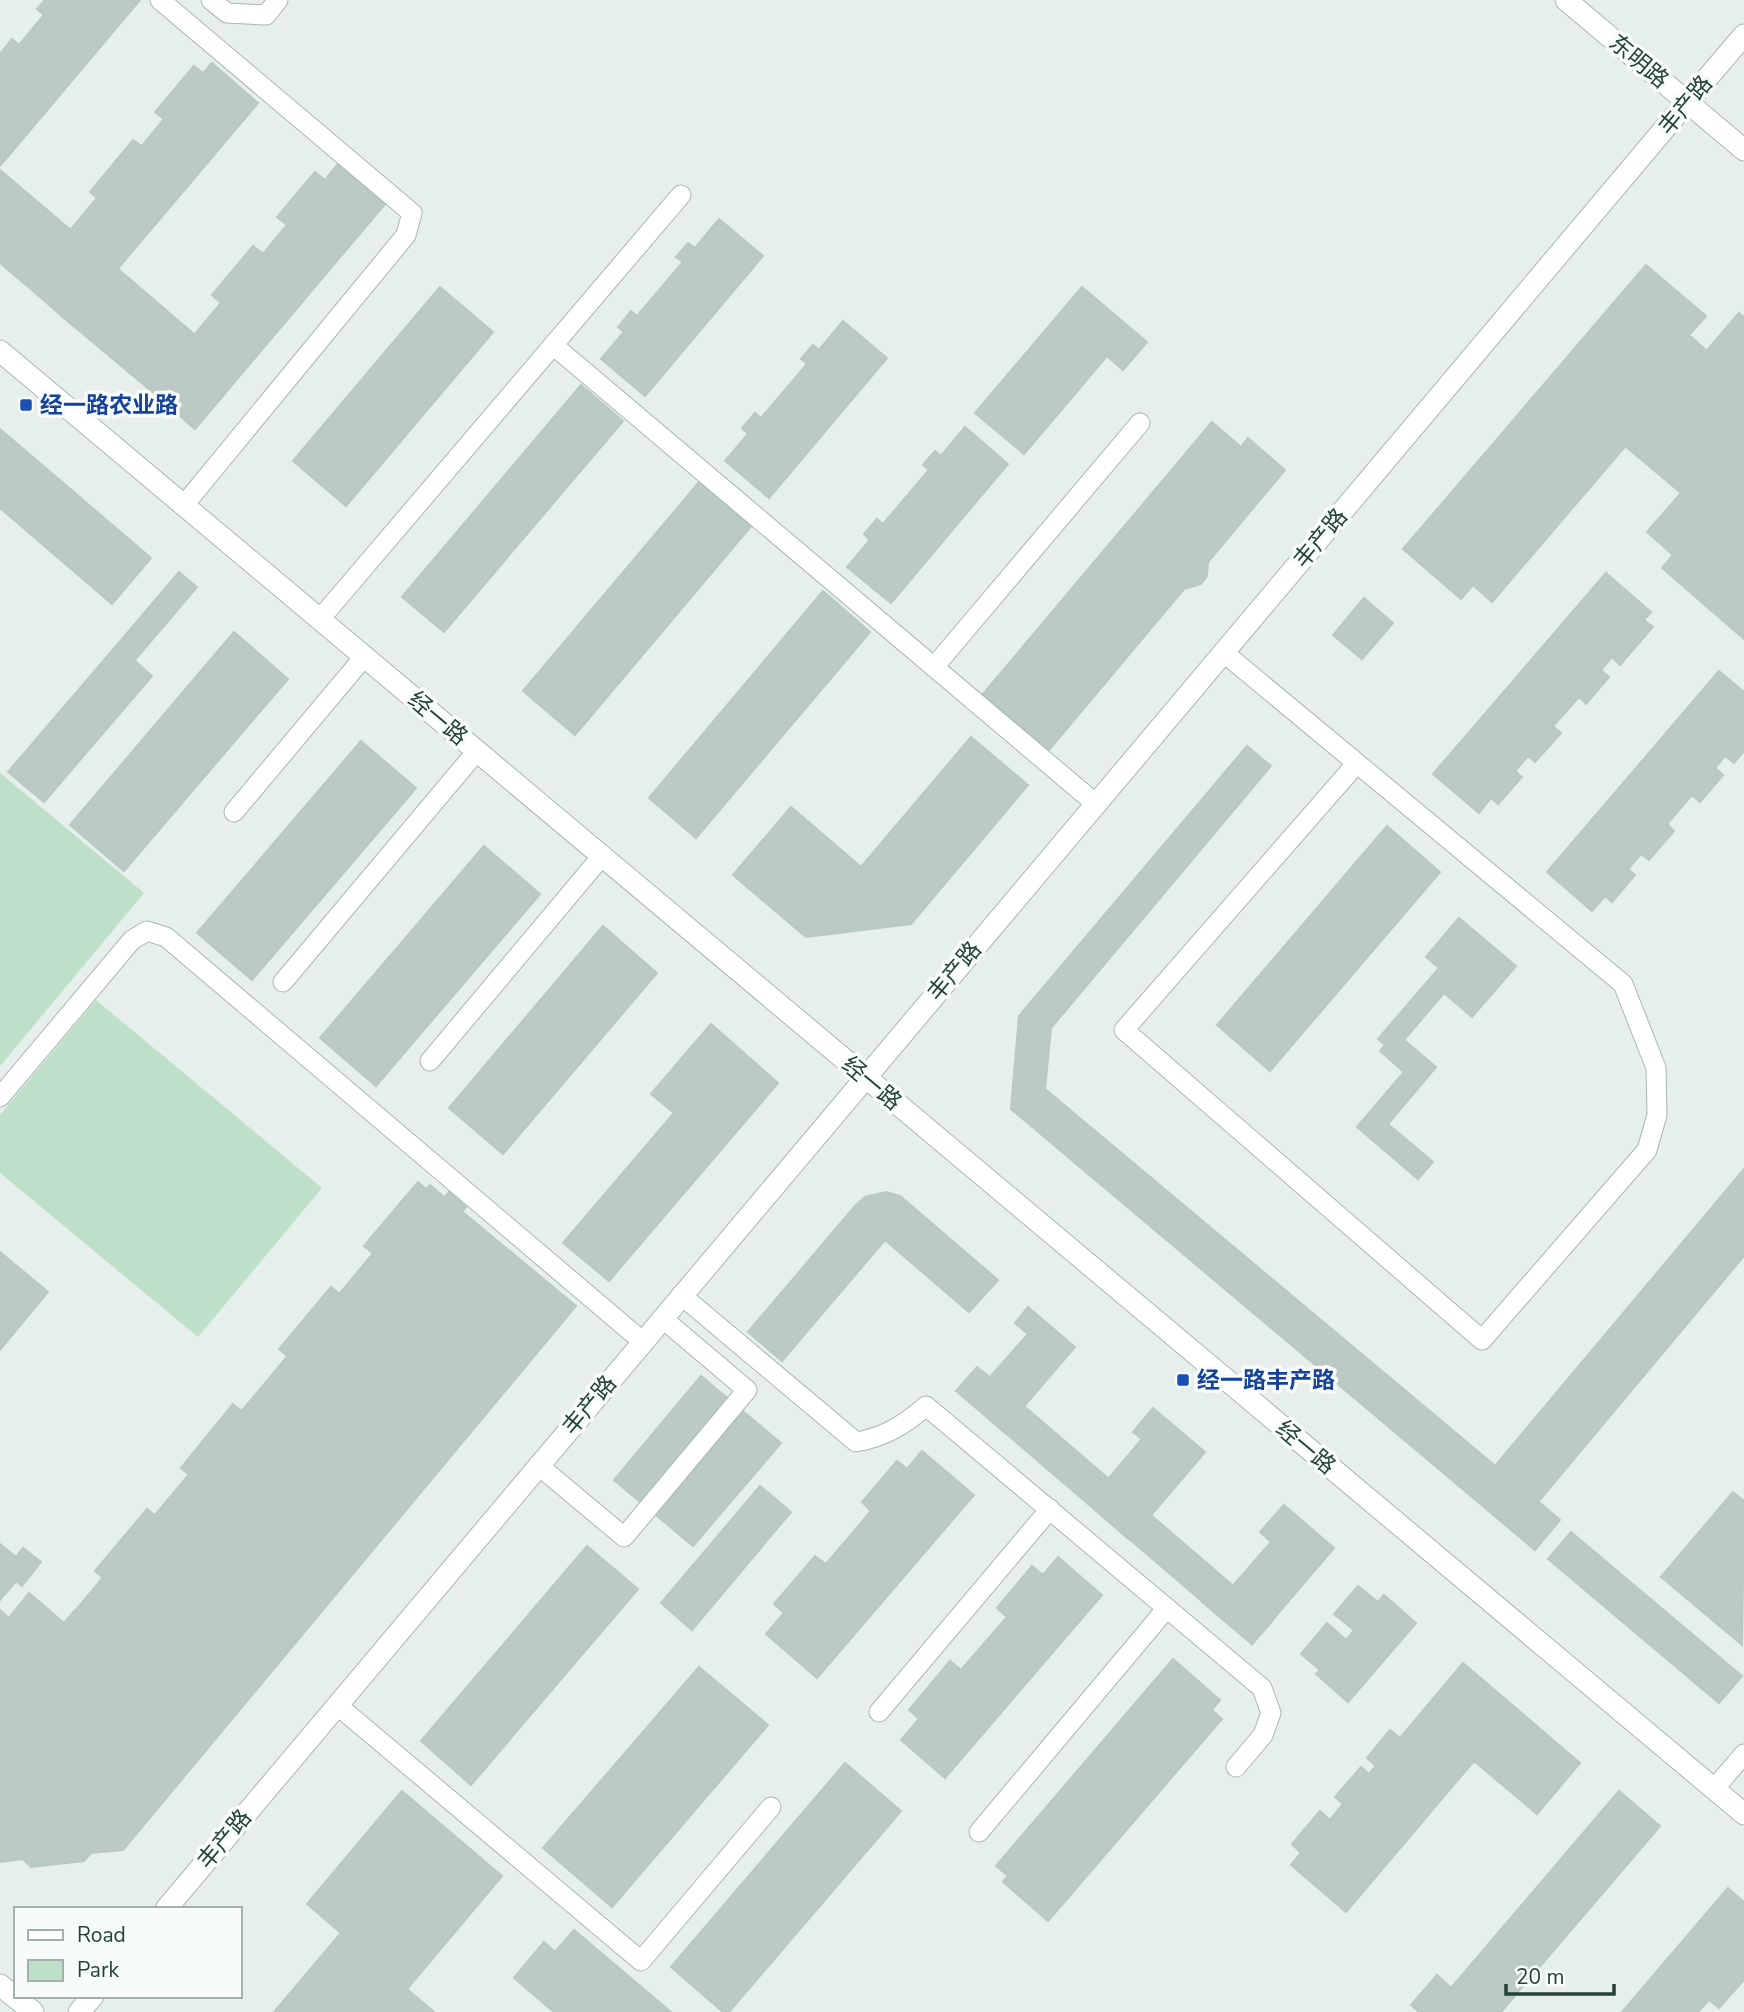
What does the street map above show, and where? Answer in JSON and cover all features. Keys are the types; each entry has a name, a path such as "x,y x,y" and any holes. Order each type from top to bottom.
{"street":[{"name":"东明路","path":"1566,0 1744,150"},
{"name":"丰产路","path":"168,1907 1744,35"},
{"name":"经一路","path":"0,351 1744,1814"},
{"path":"0,1985 14,1996"},
{"path":"16,1998 33,2012"},
{"path":"79,2012 91,1998"}],"lane":[{"path":"160,0 412,213 406,235 184,505"},
{"path":"211,0 227,13 266,15 278,0"},
{"path":"320,620 681,195"},
{"path":"553,345 1096,804"},
{"path":"933,667 1140,423"},
{"path":"1223,652 1357,763 1623,984 1656,1068 1657,1115 1647,1150 1482,1340 1124,1030 1357,763"},
{"path":"234,812 364,657"},
{"path":"283,982 477,751"},
{"path":"430,1061 602,856"},
{"path":"0,1097 132,940 147,931 166,937 642,1342"},
{"path":"681,1295 856,1442 878,1438 903,1426 926,1406 1262,1688 1271,1713 1262,1735 1236,1766"},
{"path":"538,1465 624,1537 747,1390 662,1318"},
{"path":"880,1712 1049,1510"},
{"path":"979,1832 1167,1608"},
{"path":"337,1705 642,1961 771,1807"},
{"path":"1714,1789 1744,1754"}],"green space":[{"path":"0,773 144,893 0,1066"},
{"path":"96,1000 322,1188 198,1337 0,1173 0,1115"}],"building":[{"path":"45,0 140,0 0,166 0,54 12,39 19,45 44,15 37,9"},
{"path":"212,63 258,103 71,324 25,284 97,198 90,192 133,140 142,146 164,119 155,112 194,66 203,73"},
{"path":"338,164 385,204 195,429 149,389 221,303 212,295 253,246 263,254 287,225 277,217 315,172 325,180"},
{"path":"0,170 71,230 25,284 0,263"},
{"path":"719,219 763,256 645,396 601,359 624,332 618,327 631,311 637,316 683,262 676,257 688,243 695,248"},
{"path":"1646,265 1706,316 1689,335 1707,351 1492,602 1473,585 1461,599 1403,549"},
{"path":"118,269 194,334 149,389 71,324"},
{"path":"440,287 493,332 346,506 293,461"},
{"path":"1082,287 1147,342 1123,370 1107,356 1024,454 975,413"},
{"path":"1739,313 1744,317 1744,639 1662,568 1673,555 1647,532 1681,493 1625,446"},
{"path":"843,321 887,358 769,498 725,461 748,434 742,428 755,413 761,418 807,364 801,359 813,345 819,350"},
{"path":"581,385 623,421 444,632 402,597"},
{"path":"1212,422 1241,447 1248,438 1285,470 1208,562 1207,576 1201,584 1184,589 1049,750 983,694"},
{"path":"965,427 1008,464 891,603 847,567 870,540 864,534 877,519 883,524 929,470 923,465 935,451 941,456"},
{"path":"0,429 151,558 112,604 0,508"},
{"path":"700,481 752,525 575,735 523,691"},
{"path":"179,572 197,587 134,661 117,645"},
{"path":"1606,573 1651,612 1644,620 1653,627 1620,665 1612,657 1601,670 1609,677 1586,704 1579,697 1553,726 1561,733 1535,762 1528,756 1515,771 1522,777 1498,804 1491,798 1479,813 1433,774"},
{"path":"823,591 870,632 696,838 649,798"},
{"path":"1364,598 1393,623 1362,659 1333,635"},
{"path":"234,632 288,679 124,871 70,825"},
{"path":"117,645 152,676 44,802 8,772"},
{"path":"1719,671 1744,692 1744,751 1734,763 1725,756 1715,768 1723,775 1700,802 1692,795 1667,824 1674,831 1649,860 1641,854 1628,869 1635,875 1612,902 1605,896 1592,911 1547,872"},
{"path":"971,737 1028,785 911,924 806,937 733,875 791,807 861,867"},
{"path":"361,741 416,788 252,980 197,933"},
{"path":"1247,746 1271,766 1051,1028 1045,1089 1560,1520 1535,1550 1011,1109 1019,1016"},
{"path":"1387,826 1440,872 1270,1071 1217,1025"},
{"path":"484,846 540,894 376,1086 320,1038"},
{"path":"1459,918 1516,966 1472,1017 1444,993 1404,1040 1436,1067 1388,1124 1433,1162 1418,1179 1357,1127 1404,1072 1380,1051 1385,1045 1378,1039 1439,968 1426,957"},
{"path":"603,926 657,973 503,1154 449,1108"},
{"path":"711,1024 778,1083 609,1281 563,1243 674,1113 651,1094"},
{"path":"1744,1169 1744,1256 1538,1502 1495,1466"},
{"path":"418,1182 441,1202 449,1192 466,1207 447,1230 441,1225 420,1251 434,1263 454,1238 489,1267 500,1254 518,1269 497,1294 487,1286 468,1309 485,1323 489,1318 512,1337 519,1328 540,1345 517,1372 509,1365 472,1410 480,1416 457,1445 436,1428 442,1421 420,1402 427,1394 409,1379 390,1403 399,1410 378,1435 362,1422 371,1412 335,1382 364,1346 350,1334 324,1366 329,1371 310,1394 294,1380 303,1369 279,1349 331,1287 363,1314 396,1273 364,1246"},
{"path":"430,1185 576,1306 123,1850 91,1853 84,1861 31,1867 23,1859 0,1862 0,1701"},
{"path":"886,1192 900,1196 998,1280 969,1312 885,1240 782,1361 748,1332 855,1206 865,1197"},
{"path":"0,1252 48,1292 0,1350"},
{"path":"1028,1307 1075,1347 1003,1431 956,1391 977,1367 990,1377 1028,1334 1015,1323"},
{"path":"701,1376 781,1443 693,1546 614,1480"},
{"path":"233,1404 257,1424 265,1414 282,1429 263,1452 257,1448 236,1473 250,1485 271,1460 305,1489 316,1476 334,1491 313,1516 303,1508 284,1531 302,1545 306,1541 328,1559 335,1550 356,1567 334,1594 325,1587 288,1633 296,1639 273,1667 252,1650 258,1643 236,1624 243,1616 225,1602 206,1625 216,1633 195,1658 178,1644 187,1634 151,1604 180,1568 166,1557 140,1589 145,1593 127,1616 110,1602 119,1592 95,1571 147,1509 179,1536 213,1496 181,1468"},
{"path":"1024,1406 1273,1620 1252,1644 1003,1431"},
{"path":"1153,1408 1205,1452 1130,1540 1079,1496 1096,1475 1105,1483 1142,1439 1133,1432"},
{"path":"922,1451 974,1495 817,1678 766,1634 784,1613 774,1604 815,1556 826,1564 871,1511 862,1502 897,1461 907,1469"},
{"path":"760,1486 791,1512 692,1630 661,1603"},
{"path":"1733,1492 1744,1501 1742,1645 1661,1577"},
{"path":"1284,1505 1334,1548 1252,1644 1201,1601 1221,1578 1232,1587 1271,1542 1260,1532"},
{"path":"1571,1532 1742,1676 1719,1703 1548,1559"},
{"path":"0,1544 16,1557 23,1548 41,1562 22,1586 16,1581 0,1600"},
{"path":"587,1546 638,1589 471,1785 421,1741"},
{"path":"1058,1557 1102,1595 945,1778 901,1740 919,1719 909,1710 950,1661 961,1670 1007,1617 997,1608 1032,1566 1043,1575"},
{"path":"1358,1586 1378,1602 1384,1595 1416,1623 1348,1702 1316,1674 1320,1670 1301,1654 1327,1623 1346,1640 1354,1630 1334,1614"},
{"path":"29,1593 64,1623 75,1610 92,1624 71,1649 62,1642 43,1664 60,1678 64,1674 87,1692 94,1683 115,1701 92,1727 84,1721 47,1766 55,1772 31,1800 11,1783 17,1776 0,1762 0,1610 9,1618"},
{"path":"1173,1659 1220,1700 1212,1710 1222,1719 1048,1921 1003,1882 1008,1876 996,1866"},
{"path":"1463,1663 1580,1763 1537,1814 1474,1761 1346,1912 1291,1865 1301,1853 1292,1844 1320,1811 1330,1820 1343,1804 1335,1797 1361,1767 1369,1774 1376,1766 1367,1758 1390,1730 1400,1738"},
{"path":"699,1667 768,1725 612,1907 543,1848"},
{"path":"845,1763 901,1811 729,2012 723,2012 671,1967"},
{"path":"402,1791 502,1876 407,1989 434,2012 274,2012 341,1933 307,1904"},
{"path":"1619,1791 1660,1826 1501,2012 1419,2012 1411,2005 1437,1975 1451,1988"},
{"path":"1728,1888 1744,1902 1744,1980 1719,2008 1709,2000 1698,2012 1622,2012"},
{"path":"574,1930 671,2012 554,2012 514,1978 544,1942 555,1952"}],"place":[{"name":"经一路农业路","path":"26,405"},
{"name":"经一路丰产路","path":"1183,1380"}]}
